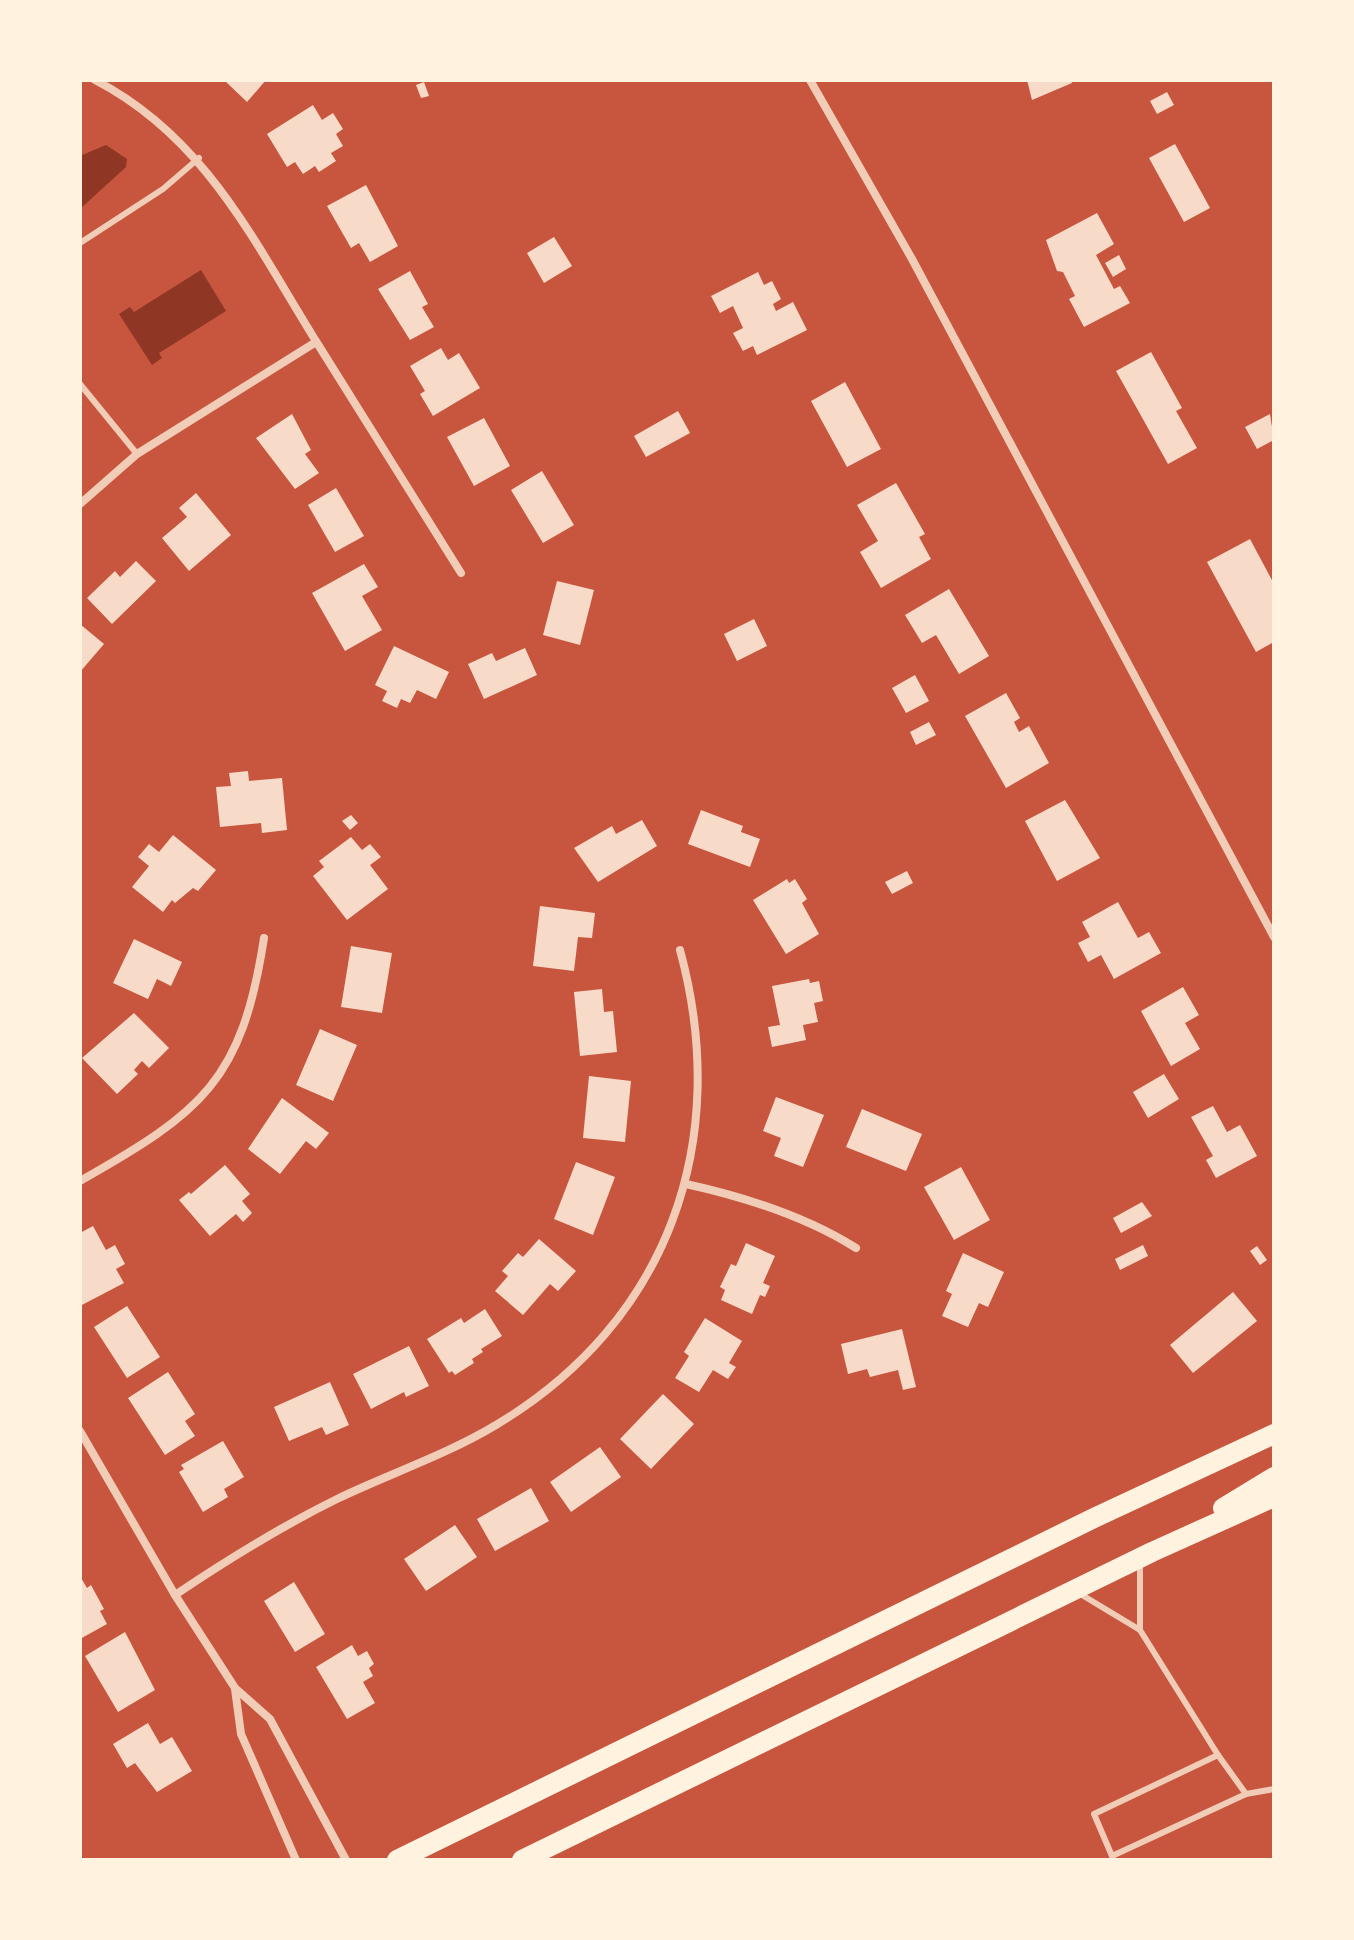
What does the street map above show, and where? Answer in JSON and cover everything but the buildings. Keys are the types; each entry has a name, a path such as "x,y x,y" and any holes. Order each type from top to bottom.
{"main road":[{"path":"397,1860 1094,1518 1274,1434"},
{"path":"1146,1555 1274,1477"},
{"path":"522,1860 1146,1555 1274,1497"},
{"path":"420,1860 536,1794"}],"street":[{"path":"95,80 132,101 199,158 267,259 461,573"},
{"path":"810,80 912,259 1274,937"},
{"path":"80,504 137,454 316,342"},
{"path":"80,1181 148,1142 190,1109 229,1063 255,997 264,938"},
{"path":"175,1595 281,1528 496,1425 560,1381 617,1321 635,1297 670,1230 686,1184 697,1119 698,1043 694,1001 680,950"},
{"path":"686,1184 762,1204 836,1235 856,1248"},
{"path":"80,1431 175,1595 235,1688 270,1719 346,1860"},
{"path":"235,1688 241,1734 296,1860"}],"lane":[{"path":"80,243 163,189 199,158"},
{"path":"80,384 137,454"},
{"path":"1140,1630 1146,1555"},
{"path":"1074,1590 1140,1630 1246,1794"},
{"path":"1218,1755 1094,1814 1112,1856 1246,1794 1274,1789"}],"shaded area":[{"path":"106,145 127,159 126,167 80,209 80,156"},
{"path":"201,270 226,311 159,353 162,358 152,365 119,314 130,307 134,312"}]}
